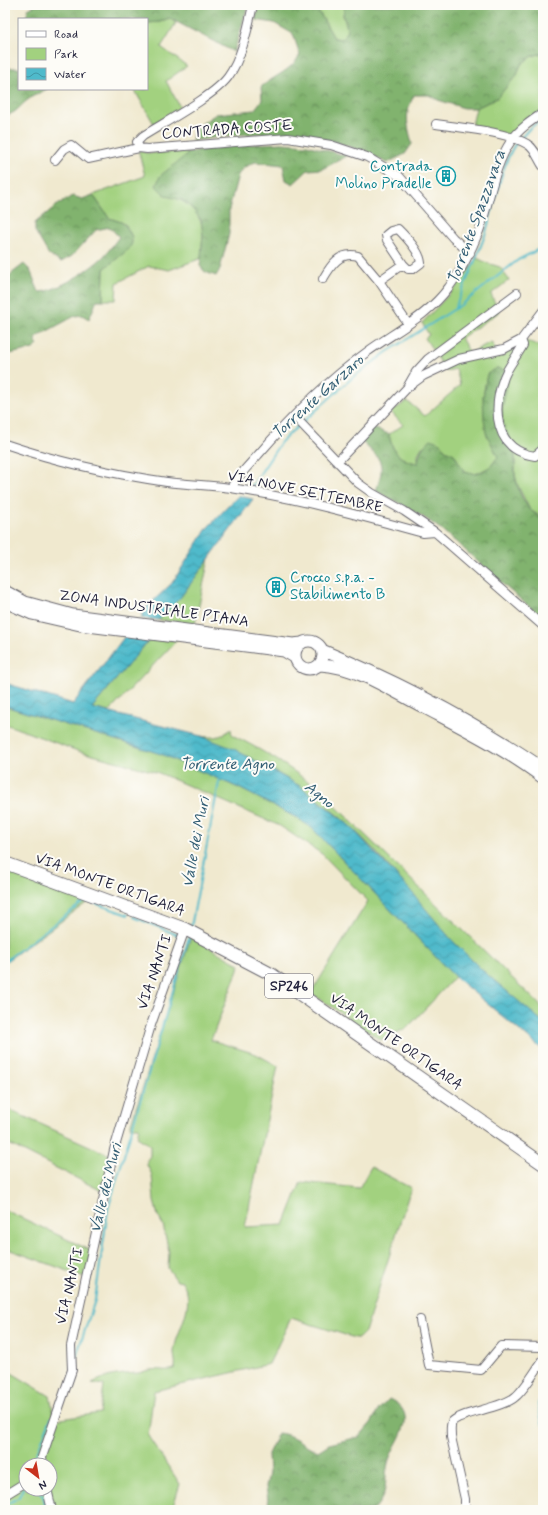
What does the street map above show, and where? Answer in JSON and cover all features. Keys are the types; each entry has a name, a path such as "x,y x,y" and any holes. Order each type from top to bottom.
{"main road":[{"name":"ZONA INDUSTRIALE PIANA","path":"5,592 25,602 48,609 73,614 293,644 302,643"},
{"name":"ZONA INDUSTRIALE PIANA","path":"5,602 32,614 53,620 117,630 284,651 294,657"},
{"path":"543,768 512,747 439,706 388,679 322,650 316,642 306,641 296,649 294,657 298,664 305,669 313,669 320,665 335,666 361,674 483,739 543,778"},
{"path":"320,665 323,658 322,650"},
{"name":"VIA MONTE ORTIGARA","path":"5,864 185,929 271,974 543,1164"}],"street":[{"name":"CONTRADA COSTE","path":"253,5 245,41 228,76 212,92 143,136 137,142 139,148 147,149 288,138 331,145 367,157 400,176 452,238 470,253"},
{"path":"234,489 259,454 294,416 352,363 432,307 444,293 461,271 470,253 479,231 498,168 513,138 529,121 543,114"},
{"path":"436,124 513,138 527,144 532,148 543,166"},
{"path":"55,160 64,149 70,145 88,159 139,148"},
{"path":"398,229 420,259 420,263 412,269 408,269 403,264 387,240 386,235 391,231 398,229"},
{"path":"323,279 337,259 352,254 358,256 379,281 408,324"},
{"path":"379,281 403,264"},
{"path":"408,387 408,383 428,359 517,293"},
{"path":"337,462 408,387 434,370 459,358 504,349 520,340 543,310"},
{"path":"520,340 523,345 512,359 504,376 498,396 498,411 503,437 510,447 519,452 535,456 543,449"},
{"path":"294,416 358,483 435,532 543,626"},
{"name":"VIA NOVE SETTEMBRE","path":"5,444 98,470 166,482 234,489 343,512 423,533 435,532"},
{"name":"VIA NANTI","path":"42,1457 72,1370 71,1346 114,1150 151,1025 185,929"},
{"path":"420,1320 430,1365 481,1370 501,1346 543,1347"},
{"path":"466,1510 465,1499 451,1437 450,1430 452,1422 460,1416 483,1411 515,1398 543,1360"},
{"path":"5,1495 18,1487"},
{"path":"49,1497 52,1510"}],"green space":[{"path":"36,5 248,5 234,52 169,18 160,22 148,23 148,18 26,18 28,9"},
{"path":"259,5 315,5 334,38 342,39 348,31 343,15 345,5 543,5 543,53 532,56 521,64 517,75 497,98 476,108 464,108 438,100 429,95 414,95 407,119 412,144 405,154 387,163 339,143 315,137 292,134 244,134 192,141 193,133 201,124 216,114 254,110 262,100 261,87 292,65 300,55 293,34 274,23 255,20"},
{"path":"315,5 345,5 343,15 348,31 342,39 334,38"},
{"path":"169,18 176,23 161,47 187,66 166,81 180,107 154,124 135,91 148,90 148,23 160,22"},
{"path":"543,53 543,110 525,120 507,139 472,125 476,108 497,98 517,75 521,64 532,56"},
{"path":"5,68 18,68 18,90 45,90 26,101 9,115 5,115"},
{"path":"282,143 307,145 347,156 322,169 308,170 293,184 286,180 283,165 255,162 243,168 238,175 229,209 229,234 220,269 216,276 205,272 200,266 203,235 201,220 193,209 182,200 166,196 156,186 160,176 190,152 237,145"},
{"path":"138,149 146,153 190,152 166,196 173,197 187,204 197,215 203,228 202,258 169,270 149,266 117,283 116,300 103,300 104,269 118,257 132,237 126,225 109,218 93,195 145,176"},
{"path":"93,195 109,218 121,222 126,226 132,237 132,243 129,249 104,269 103,300 97,300 89,319 82,315 75,316 38,336 35,340 38,345 33,349 5,355 5,284 11,274 24,264 30,270 39,292 47,291 82,274 105,255 119,237 110,227 96,230 72,256 61,262 49,255 35,231 35,223 58,204 73,196 82,199"},
{"path":"477,258 500,267 509,280 491,294 499,312 461,338 470,353 491,342 498,353 509,345 519,341 530,342 543,347 543,518 530,510 518,486 515,475 515,452 503,426 502,404 505,393 487,374 483,397 494,447 498,457 490,467 476,474 464,471 454,454 445,450 440,443 422,447 418,454 418,463 412,462 402,458 395,451 390,440 389,434 403,425 391,412 407,401 425,416 460,385 456,369 446,371 425,338 429,335 422,323 456,287"},
{"path":"497,368 505,371 507,377 502,416 514,451 516,482 528,507 532,512 543,518 543,617 517,597 443,531 411,510 376,491 381,466 372,451 358,438 370,427 389,434 392,446 402,458 418,463 422,450 431,439 440,443 445,450 454,454 464,471 476,474 490,467 498,457 486,433 483,397 487,374"},
{"path":"209,558 195,624 158,620 180,598"},
{"path":"149,640 177,640 109,712 92,708"},
{"path":"5,706 161,754 239,788 297,818 312,828 455,977 407,1028 381,1040 311,993 368,901 322,854 280,826 159,773 78,751 5,724"},
{"path":"231,729 232,735 276,760 318,789 543,1008 543,1022 471,960 449,937 376,852 350,826 316,798 280,774 241,753 201,736 217,737"},
{"path":"5,862 90,897 89,901 5,962"},
{"path":"191,937 240,965 211,1040 256,1054 278,1066 245,1227 284,1225 301,1182 359,1188 371,1167 411,1188 365,1332 359,1338 355,1338 291,1318 269,1364 154,1391 148,1436 180,1484 172,1510 5,1510 5,1369 50,1396 55,1420 100,1413 104,1385 92,1383 98,1380 115,1375 140,1373 147,1370 169,1370 175,1368 174,1352 185,1317 188,1299 182,1282 177,1281 168,1268 169,1252 163,1225 158,1216 154,1201 152,1175 147,1165 147,1160 150,1156 150,1145 137,1137 139,1127 130,1127"},
{"path":"5,1108 114,1157 106,1193 5,1142"},
{"path":"5,1210 92,1251 89,1267 90,1279 5,1248"},
{"path":"389,1399 399,1405 404,1413 404,1428 391,1454 388,1463 384,1492 374,1510 273,1510 269,1506 266,1487 269,1473 268,1454 278,1433 288,1435 318,1451 329,1444 359,1437 371,1423 379,1409"}],"water":[{"path":"238,496 253,499 180,598 158,620 141,618 145,609 172,583 208,527"},
{"name":"Torrente Agno","path":"125,636 149,640 92,708 201,736 234,749 300,786 350,826 409,889 450,938 482,970 543,1022 543,1050 455,977 312,828 297,818 239,788 161,754 5,706 5,683 73,704"}],"waterway":[{"name":"Torrente Spazzavara","path":"521,138 530,128 543,119"},
{"name":"Torrente Spazzavara","path":"455,308 485,235 502,173 517,142"},
{"name":"Torrente Garzaro","path":"303,422 352,378 387,352 461,305 518,260 543,247"},
{"name":"Torrente Garzaro","path":"250,489 281,442 299,425"},
{"name":"Valle dei Muri","path":"191,927 220,777"},
{"path":"5,961 86,900 128,915"},
{"path":"134,917 180,936"},
{"name":"Valle dei Muri","path":"75,1360 95,1300 108,1209 189,937"},
{"path":"543,1391 538,1404 543,1426"},
{"name":"Valle dei Muri","path":"35,1457 51,1418"},
{"name":"Valle dei Muri","path":"5,1506 19,1497"},
{"path":"43,1497 45,1510"}],"place":[{"name":"Contrada Molino Pradelle","path":"446,176"},
{"name":"Crocco s.p.a. - Stabilimento B","path":"276,587"}],"water label":[{"name":"Agno","path":"319,795"}]}
